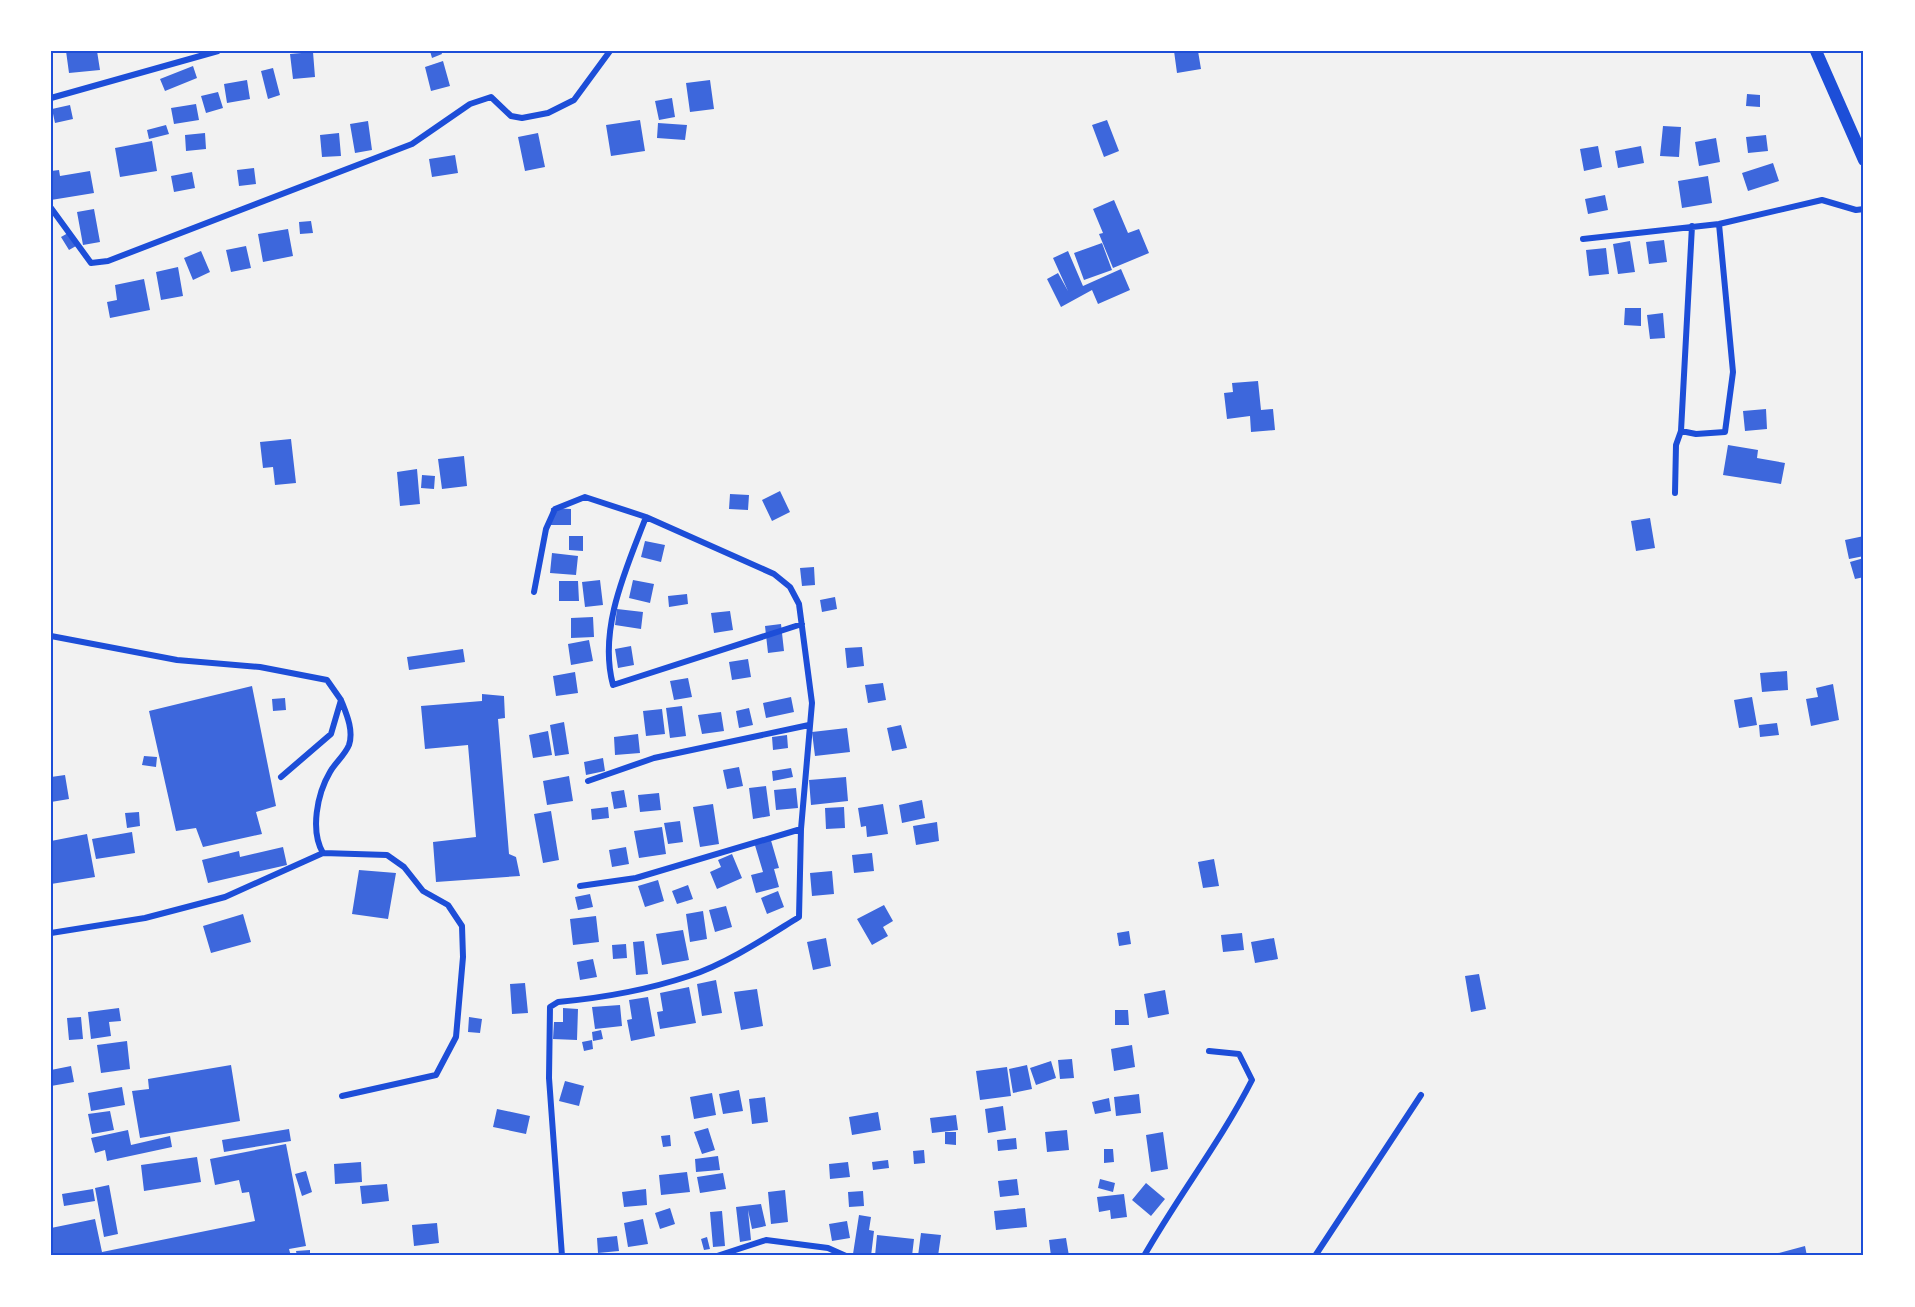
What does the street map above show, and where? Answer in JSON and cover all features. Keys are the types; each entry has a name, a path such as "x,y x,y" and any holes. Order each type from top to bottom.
{"main road":[{"path":"1816,51 1864,160"}],"street":[{"path":"51,98 218,51"},
{"path":"51,208 91,263 108,261 412,144 470,104 492,97 511,116 522,118 548,114 574,100 610,51"},
{"path":"1583,239 1719,224 1822,200 1856,210 1864,208"},
{"path":"1681,431 1696,434 1725,432 1733,372 1719,224"},
{"path":"1676,493 1676,446 1681,431 1692,226"},
{"path":"534,592 546,529 555,508 585,497 646,516 774,574 790,587 799,604 812,703 801,829 799,917 755,944 691,975 628,992 558,1002 550,1007 549,1078 562,1256"},
{"path":"646,516 616,596 608,665 613,685 802,624"},
{"path":"51,636 177,660 260,667 327,680 341,700 350,722 349,745 329,773 320,795 316,817 317,844 323,853"},
{"path":"281,777 331,734 341,700"},
{"path":"588,781 654,758 809,725"},
{"path":"580,886 636,878 801,829"},
{"path":"51,933 146,918 225,897 323,853 387,855 404,867 423,891 448,905 462,926 463,957 456,1037 436,1075 342,1096"},
{"path":"1144,1256 1172,1207 1234,1116 1252,1080 1239,1054 1209,1051"},
{"path":"1316,1256 1422,1095"},
{"path":"717,1256 766,1240 828,1248 846,1256"},
{"path":"827,1256 828,1248"}],"building":[{"path":"66,51 97,51 100,70 69,73"},
{"path":"430,51 441,51 442,54 432,58"},
{"path":"1174,51 1198,51 1201,69 1177,73"},
{"path":"313,52 315,77 293,79 290,54"},
{"path":"443,61 450,86 431,91 425,67"},
{"path":"193,66 197,78 165,91 160,79"},
{"path":"273,68 280,95 268,99 261,71"},
{"path":"247,80 250,99 227,103 224,84"},
{"path":"710,80 714,109 690,112 686,83"},
{"path":"218,92 223,108 206,113 201,96"},
{"path":"1747,94 1760,95 1760,107 1746,106"},
{"path":"672,98 675,117 659,120 655,101"},
{"path":"196,104 199,120 174,124 171,108"},
{"path":"70,105 73,119 55,123 52,109"},
{"path":"640,120 645,151 611,156 606,125"},
{"path":"1107,120 1119,151 1104,157 1092,125"},
{"path":"368,121 372,150 355,153 350,124"},
{"path":"658,123 687,125 685,140 657,138"},
{"path":"166,125 169,134 149,139 147,130"},
{"path":"1663,126 1681,127 1679,157 1660,156"},
{"path":"205,133 206,149 186,151 185,135"},
{"path":"339,133 341,156 322,157 320,135"},
{"path":"538,133 545,167 525,171 518,137"},
{"path":"1766,135 1768,151 1748,153 1746,137"},
{"path":"1716,138 1720,162 1699,166 1695,142"},
{"path":"152,141 157,171 120,177 115,148"},
{"path":"1598,146 1602,167 1584,171 1580,149"},
{"path":"1641,146 1644,163 1618,168 1615,151"},
{"path":"455,155 458,173 432,177 429,159"},
{"path":"1773,163 1779,181 1748,191 1742,173"},
{"path":"254,168 256,184 239,186 237,170"},
{"path":"59,170 60,176 90,171 94,193 51,200 51,171"},
{"path":"192,172 195,188 174,192 171,176"},
{"path":"1708,176 1712,203 1682,208 1678,181"},
{"path":"1605,195 1608,210 1588,214 1585,199"},
{"path":"1114,200 1128,233 1139,229 1149,253 1113,268 1099,234 1103,233 1093,209"},
{"path":"94,209 100,242 83,245 77,212"},
{"path":"311,221 313,233 300,234 299,222"},
{"path":"288,229 293,256 263,262 258,234"},
{"path":"68,233 76,246 69,250 61,237"},
{"path":"1664,240 1667,262 1649,264 1646,242"},
{"path":"1630,241 1635,272 1618,274 1613,244"},
{"path":"1102,243 1112,270 1084,280 1074,253"},
{"path":"246,246 251,268 231,272 226,250"},
{"path":"1606,248 1609,274 1589,276 1586,250"},
{"path":"201,251 210,272 193,280 184,258"},
{"path":"1068,251 1083,286 1121,269 1130,290 1098,304 1092,290 1061,307 1047,279 1058,273 1068,291 1053,258"},
{"path":"178,267 183,296 161,300 156,272"},
{"path":"144,279 150,310 110,318 107,302 117,300 115,285"},
{"path":"1625,308 1641,308 1641,326 1624,325"},
{"path":"1663,313 1665,338 1650,339 1647,315"},
{"path":"1258,381 1261,410 1273,409 1275,430 1251,432 1250,416 1227,419 1224,393 1233,392 1232,383"},
{"path":"1766,409 1767,429 1745,431 1743,411"},
{"path":"291,439 296,483 275,485 273,467 263,468 260,442"},
{"path":"1728,445 1758,450 1757,458 1785,463 1781,484 1723,475"},
{"path":"464,456 467,486 442,489 438,459"},
{"path":"417,469 420,504 400,506 397,472"},
{"path":"422,475 435,476 434,489 421,488"},
{"path":"780,491 790,512 772,521 762,500"},
{"path":"730,494 749,495 748,510 729,509"},
{"path":"551,508 571,509 571,525 550,525"},
{"path":"1650,518 1655,548 1636,551 1631,521"},
{"path":"569,536 583,536 583,551 569,550"},
{"path":"1864,536 1864,556 1849,559 1845,540"},
{"path":"645,541 665,545 661,562 641,557"},
{"path":"552,553 578,556 576,575 550,573"},
{"path":"1864,558 1864,577 1855,579 1850,562"},
{"path":"814,567 815,585 802,586 800,568"},
{"path":"600,580 603,605 585,607 582,582"},
{"path":"633,580 654,584 650,603 629,598"},
{"path":"559,581 578,581 579,601 559,601"},
{"path":"687,594 688,604 669,607 668,596"},
{"path":"835,597 837,609 822,612 820,600"},
{"path":"617,609 643,612 641,629 615,625"},
{"path":"730,611 733,630 714,633 711,613"},
{"path":"593,617 594,637 571,638 571,618"},
{"path":"781,624 784,651 768,653 765,626"},
{"path":"589,640 593,661 571,665 568,644"},
{"path":"631,646 634,665 618,668 615,649"},
{"path":"862,647 864,666 847,668 845,648"},
{"path":"463,649 465,662 409,670 407,657"},
{"path":"748,659 751,677 732,680 729,662"},
{"path":"1787,671 1788,690 1762,692 1760,673"},
{"path":"575,672 578,693 556,696 553,676"},
{"path":"688,678 692,697 674,700 670,681"},
{"path":"883,683 886,700 868,703 865,685"},
{"path":"1833,684 1839,720 1811,726 1806,699 1818,697 1816,688"},
{"path":"252,686 276,806 256,812 262,834 203,847 196,828 176,831 149,711"},
{"path":"482,694 504,696 505,718 498,719 509,854 516,857 520,876 436,882 433,842 476,837 468,745 425,749 421,706 482,701"},
{"path":"791,697 794,712 766,718 763,703"},
{"path":"1752,697 1757,725 1739,728 1734,700"},
{"path":"285,698 286,710 273,711 272,699"},
{"path":"682,706 686,736 670,738 666,708"},
{"path":"749,708 753,725 739,728 736,711"},
{"path":"662,709 665,734 646,736 643,711"},
{"path":"721,712 724,731 702,734 698,715"},
{"path":"564,722 569,754 555,756 550,725"},
{"path":"1777,723 1779,735 1760,737 1759,725"},
{"path":"901,725 907,748 892,751 887,728"},
{"path":"847,728 850,752 815,756 812,732"},
{"path":"548,731 552,755 533,758 529,735"},
{"path":"638,734 640,753 615,755 614,737"},
{"path":"787,735 788,748 773,750 772,737"},
{"path":"144,756 157,757 156,767 142,765"},
{"path":"603,758 605,771 586,775 584,762"},
{"path":"739,767 743,786 727,789 723,770"},
{"path":"791,768 793,777 773,781 772,771"},
{"path":"65,775 69,799 51,802 51,777"},
{"path":"569,776 573,801 547,805 543,781"},
{"path":"846,777 848,801 811,805 809,780"},
{"path":"766,786 770,816 753,819 749,788"},
{"path":"796,788 798,808 776,810 774,790"},
{"path":"624,790 627,807 614,809 611,792"},
{"path":"659,793 661,810 640,812 638,795"},
{"path":"922,800 925,818 902,823 899,805"},
{"path":"713,804 719,844 700,847 693,807"},
{"path":"883,804 888,834 867,837 866,826 861,827 858,808"},
{"path":"608,807 609,818 592,820 591,809"},
{"path":"844,807 845,828 826,829 825,808"},
{"path":"551,811 559,860 543,863 534,814"},
{"path":"139,812 140,826 127,828 125,813"},
{"path":"680,821 683,842 668,844 664,823"},
{"path":"937,822 939,841 916,845 913,826"},
{"path":"662,827 666,854 639,858 634,831"},
{"path":"132,832 135,853 96,859 92,839"},
{"path":"87,834 95,877 51,884 51,841"},
{"path":"770,837 779,868 774,869 779,887 756,893 751,875 763,872 754,842"},
{"path":"283,847 287,865 208,883 202,860 239,851 240,857"},
{"path":"626,847 629,864 612,867 609,850"},
{"path":"872,853 874,871 854,873 852,855"},
{"path":"732,854 742,878 717,889 710,872 721,867 718,860"},
{"path":"1214,859 1219,886 1203,888 1198,862"},
{"path":"359,870 396,873 388,919 352,914"},
{"path":"832,871 834,894 812,896 810,873"},
{"path":"658,880 664,901 645,907 638,886"},
{"path":"688,885 693,899 677,904 672,891"},
{"path":"778,891 784,907 767,914 761,898"},
{"path":"590,894 593,907 578,910 575,897"},
{"path":"884,905 893,921 883,927 888,936 872,945 857,919"},
{"path":"726,906 732,927 715,932 709,910"},
{"path":"703,911 707,939 690,942 686,914"},
{"path":"243,914 251,942 211,953 203,926"},
{"path":"596,916 599,942 573,945 570,919"},
{"path":"683,930 689,960 662,965 656,934"},
{"path":"1129,931 1131,944 1119,946 1117,933"},
{"path":"1242,933 1244,950 1223,952 1221,935"},
{"path":"826,938 831,966 813,970 807,942"},
{"path":"1274,938 1278,959 1255,963 1251,942"},
{"path":"644,941 648,974 636,975 633,942"},
{"path":"626,944 627,958 613,959 612,945"},
{"path":"593,959 597,977 580,980 577,962"},
{"path":"1479,974 1486,1009 1471,1012 1465,976"},
{"path":"716,980 722,1013 702,1016 697,984"},
{"path":"525,983 528,1013 512,1014 510,984"},
{"path":"689,987 696,1023 660,1029 657,1012 663,1011 660,993"},
{"path":"757,989 763,1026 741,1030 734,992"},
{"path":"1165,990 1169,1014 1148,1018 1144,994"},
{"path":"648,997 655,1036 631,1041 627,1020 632,1019 629,1000"},
{"path":"620,1005 622,1026 595,1029 592,1007"},
{"path":"119,1008 121,1021 109,1022 111,1036 91,1039 88,1012"},
{"path":"563,1008 578,1009 577,1040 553,1039 554,1022 563,1022"},
{"path":"1115,1010 1128,1010 1129,1025 1115,1025"},
{"path":"81,1017 83,1039 69,1040 67,1018"},
{"path":"469,1017 482,1019 480,1033 468,1032"},
{"path":"601,1030 603,1039 593,1041 592,1032"},
{"path":"592,1040 593,1049 584,1051 582,1042"},
{"path":"127,1041 130,1069 101,1073 97,1045"},
{"path":"1132,1045 1135,1067 1114,1071 1111,1049"},
{"path":"1072,1059 1074,1078 1060,1079 1058,1060"},
{"path":"1051,1061 1056,1078 1036,1085 1030,1068"},
{"path":"231,1065 240,1121 140,1138 132,1091 149,1089 148,1079"},
{"path":"1027,1065 1032,1089 1013,1093 1009,1069"},
{"path":"71,1066 74,1082 51,1086 51,1070"},
{"path":"1007,1067 1011,1096 980,1100 976,1071"},
{"path":"565,1081 584,1086 579,1106 559,1101"},
{"path":"122,1087 125,1105 91,1111 88,1093"},
{"path":"739,1090 743,1111 723,1114 719,1094"},
{"path":"712,1093 716,1115 694,1119 690,1097"},
{"path":"1139,1094 1141,1113 1116,1116 1114,1097"},
{"path":"765,1097 768,1122 752,1124 749,1099"},
{"path":"1109,1098 1111,1111 1095,1114 1092,1102"},
{"path":"1003,1106 1006,1130 988,1133 985,1109"},
{"path":"497,1109 530,1116 526,1134 493,1127"},
{"path":"110,1111 114,1130 92,1134 88,1114"},
{"path":"878,1112 881,1130 852,1135 849,1117"},
{"path":"956,1115 958,1130 932,1133 930,1118"},
{"path":"708,1128 715,1150 702,1154 694,1132"},
{"path":"289,1129 291,1141 224,1152 222,1140"},
{"path":"128,1130 131,1145 170,1136 172,1147 107,1161 105,1150 95,1153 91,1138"},
{"path":"1067,1130 1069,1150 1047,1152 1045,1132"},
{"path":"945,1132 956,1132 956,1145 945,1144"},
{"path":"1163,1132 1168,1169 1151,1172 1146,1135"},
{"path":"670,1135 671,1146 663,1147 661,1136"},
{"path":"1016,1138 1017,1149 998,1151 997,1140"},
{"path":"286,1144 306,1246 289,1249 291,1256 53,1256 51,1228 95,1219 102,1252 255,1221 249,1192 242,1193 239,1180 215,1185 210,1159"},
{"path":"1104,1149 1113,1149 1114,1162 1104,1163"},
{"path":"924,1150 925,1163 914,1164 913,1151"},
{"path":"718,1156 720,1170 696,1172 695,1159"},
{"path":"197,1157 201,1182 144,1191 141,1165"},
{"path":"888,1160 889,1168 873,1170 872,1162"},
{"path":"361,1162 362,1182 335,1184 334,1164"},
{"path":"848,1162 850,1177 830,1179 829,1164"},
{"path":"306,1171 312,1192 302,1196 295,1174"},
{"path":"687,1172 690,1192 661,1195 659,1175"},
{"path":"723,1173 726,1189 700,1193 697,1177"},
{"path":"1017,1179 1019,1195 1000,1197 998,1181"},
{"path":"1100,1179 1115,1183 1113,1192 1098,1188"},
{"path":"1146,1183 1165,1199 1151,1216 1132,1200"},
{"path":"387,1184 389,1201 362,1204 360,1186"},
{"path":"109,1185 118,1234 104,1237 95,1188"},
{"path":"93,1189 95,1201 64,1206 62,1194"},
{"path":"646,1189 647,1205 624,1207 622,1192"},
{"path":"785,1190 788,1222 771,1224 768,1192"},
{"path":"863,1191 864,1206 849,1207 848,1192"},
{"path":"1124,1194 1127,1217 1111,1219 1110,1210 1099,1212 1097,1197"},
{"path":"761,1204 766,1226 752,1229 748,1210 751,1240 740,1242 736,1207"},
{"path":"670,1208 675,1224 660,1229 655,1213"},
{"path":"1025,1208 1027,1227 996,1230 994,1211"},
{"path":"722,1211 725,1246 713,1247 710,1212"},
{"path":"859,1215 871,1217 869,1230 874,1231 871,1256 853,1254"},
{"path":"643,1219 648,1244 628,1247 624,1223"},
{"path":"847,1221 850,1238 832,1241 829,1224"},
{"path":"437,1223 439,1243 414,1246 412,1225"},
{"path":"921,1233 941,1235 938,1256 918,1256"},
{"path":"877,1235 914,1239 912,1256 875,1256"},
{"path":"617,1236 619,1251 598,1253 597,1238"},
{"path":"707,1237 710,1249 704,1250 701,1239"},
{"path":"1066,1238 1069,1256 1051,1256 1049,1240"},
{"path":"1805,1246 1807,1256 1771,1256 1771,1255"},
{"path":"310,1250 310,1256 297,1256 296,1251"}]}
